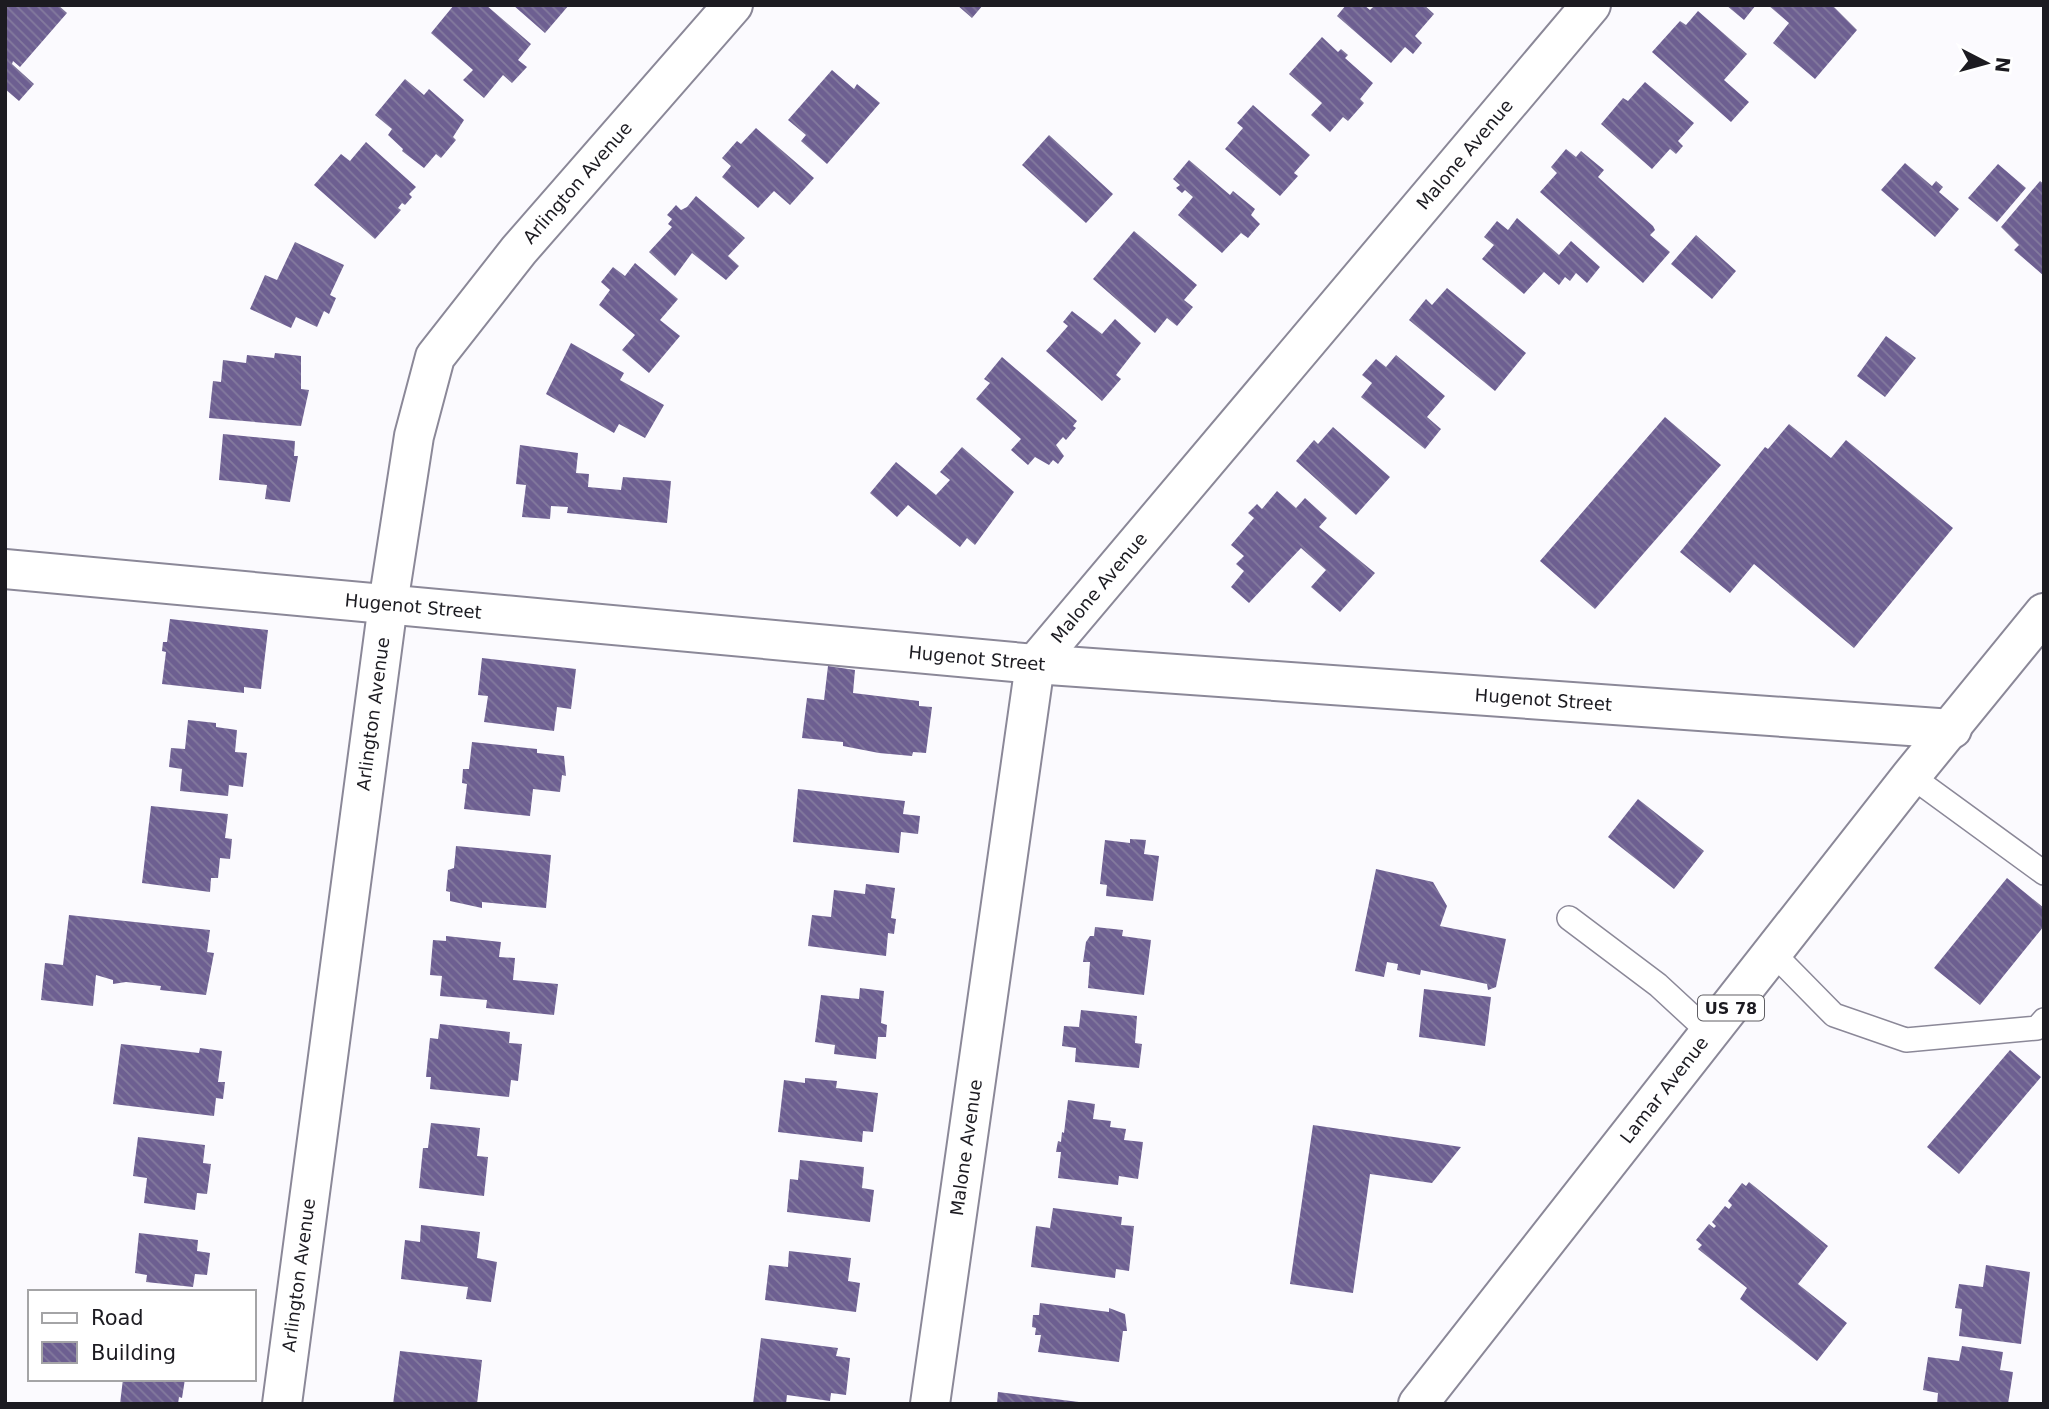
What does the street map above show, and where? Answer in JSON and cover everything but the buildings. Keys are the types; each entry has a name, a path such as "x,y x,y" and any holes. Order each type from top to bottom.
{"street":[{"name":"Arlington Avenue","path":"282,1404 388,604 414,436 435,357 519,250 733,5"},
{"name":"Malone Avenue","path":"930,1404 1035,664 1591,5"},
{"name":"Hugenot Street","path":"5,569 1035,664 1952,729"},
{"name":"Lamar Avenue","path":"1418,1404 1912,776 2044,613"}],"lane":[{"path":"1912,776 2044,873"},
{"path":"1569,918 1658,985 1711,1034"},
{"path":"1773,953 1834,1015 1906,1040 2041,1029"}]}
